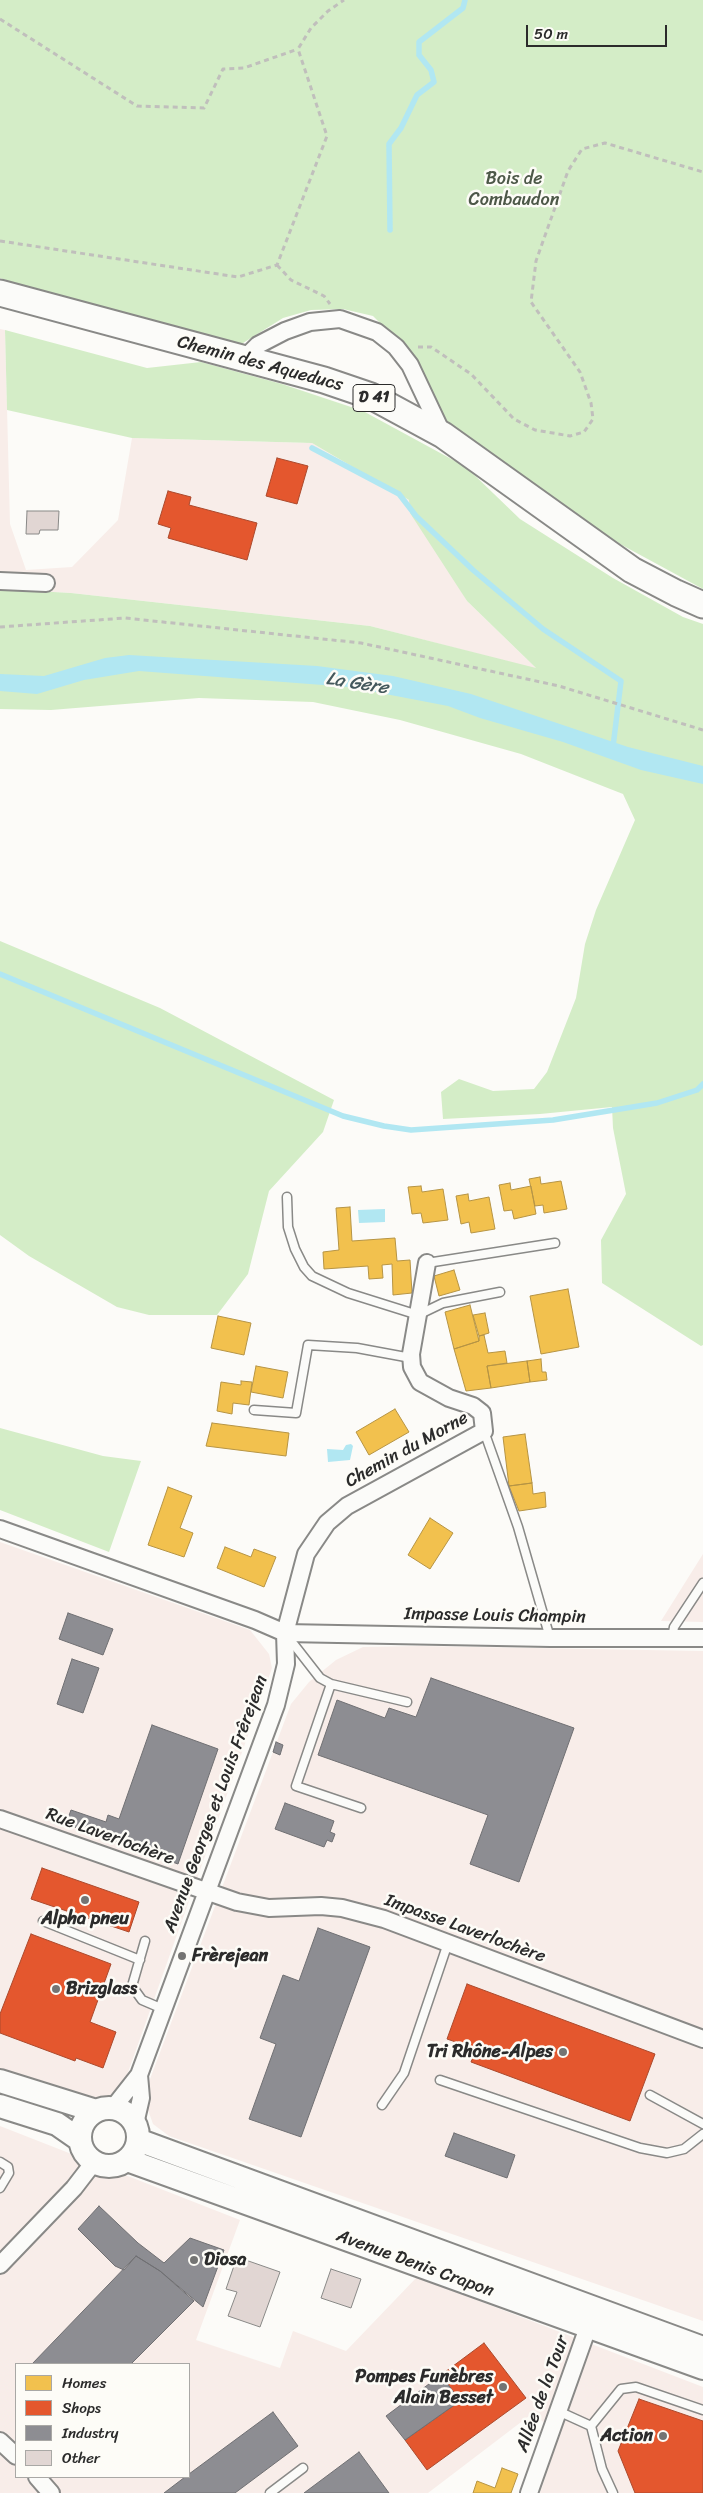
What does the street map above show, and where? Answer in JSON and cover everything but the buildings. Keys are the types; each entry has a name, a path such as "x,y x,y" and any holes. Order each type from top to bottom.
{"main road":[{"name":"Chemin des Aqueducs","path":"0,294 324,380 371,396 443,435 632,570 676,594 703,605"},
{"path":"0,2081 104,2110 126,2113 136,2132 134,2151 127,2160 111,2166 94,2162 87,2157 80,2140 81,2128 86,2118 104,2110"},
{"path":"0,2106 57,2124 80,2140"},
{"name":"Avenue Denis Crapon","path":"136,2132 591,2317 703,2368"},
{"name":"Avenue Denis Crapon","path":"127,2160 591,2317 703,2348"}],"street":[{"path":"244,359 258,345 285,331 310,322 340,319 377,332 396,347 410,365 443,435"},
{"path":"0,581 46,584"},
{"name":"Chemin du Morne","path":"285,1633 306,1554 327,1523 347,1506 484,1431 482,1413 473,1406 448,1398 420,1382 412,1367 411,1358 428,1263"},
{"path":"0,1529 255,1620 285,1633"},
{"name":"Impasse Louis Champin","path":"285,1633 550,1638 703,1638"},
{"name":"Avenue Georges et Louis Frêrejean","path":"136,2132 141,2098 139,2075 276,1705 286,1664 285,1633"},
{"name":"Rue Laverlochère","path":"0,1819 206,1892"},
{"name":"Impasse Laverlochère","path":"206,1892 258,1907 342,1908 384,1919 703,2039"},
{"name":"Avenue Georges et Louis Frêrejean","path":"104,2110 139,2075"},
{"path":"0,2264 74,2188 94,2162"},
{"name":"Allée de la Tour","path":"529,2493 591,2317"},
{"path":"0,2441 15,2455"},
{"path":"38,2478 51,2493"}],"lane":[{"path":"287,1196 288,1227 295,1249 312,1276 348,1293 418,1315 443,1303 500,1292"},
{"path":"428,1263 555,1244"},
{"path":"254,1410 296,1413 308,1345 356,1348 411,1358"},
{"path":"484,1431 518,1527 550,1638"},
{"path":"672,1639 674,1627 703,1583"},
{"path":"285,1633 320,1678 331,1684 407,1702"},
{"path":"331,1684 296,1786 361,1808"},
{"path":"43,1921 140,1960"},
{"path":"145,1941 132,1986 142,2000 163,2009"},
{"path":"382,2106 404,2073 448,1943"},
{"path":"440,2080 640,2148 667,2153 684,2149 703,2134"},
{"path":"650,2094 703,2124"},
{"path":"0,2162 8,2167 10,2173 0,2188"},
{"path":"591,2426 621,2389 636,2387 703,2410"},
{"path":"558,2411 591,2426"},
{"path":"591,2426 602,2469 613,2493"},
{"path":"270,2493 303,2468"}],"path":[{"path":"0,19 136,106 204,108 223,69 244,68 298,49 311,28 344,0"},
{"path":"277,264 327,136 298,49"},
{"path":"396,347 432,347 471,374 514,419 535,430 570,436 584,432 593,419 591,402 580,372 531,302 536,261 568,171 582,149 604,143 703,172"},
{"path":"0,241 238,277 277,264"},
{"path":"277,264 291,280 324,296 340,319"},
{"path":"0,627 125,618 361,643 559,686 703,730"}],"shaded area":[{"path":"0,329 5,330 10,524 26,570 72,567 118,520 132,438 312,443 409,500 467,601 537,669 370,626 71,593 0,589"},
{"path":"0,1542 250,1630 269,1654 272,1668 121,2092 109,2102 94,2104 0,2073"},
{"path":"703,1554 703,1622 661,1621"},
{"path":"420,1646 703,1651 703,2321 169,2136 153,2124 148,2110 147,2087 291,1704 309,1682 336,1660 363,1647"},
{"path":"0,2126 240,2220 196,2340 280,2368 293,2331 346,2351 417,2277 703,2387 703,2493 540,2493 559,2436 533,2413 428,2493 0,2493"}],"green space":[{"name":"Bois de Combaudon","path":"0,0 703,0 703,589 620,544 440,420 392,335 373,316 343,309 311,310 283,318 235,348 74,303 0,278"},
{"path":"5,330 147,368 201,362 282,384 363,411 466,467 520,519 613,578 683,617 703,624 703,1345 701,1346 602,1283 601,1240 626,1194 613,1128 612,1107 540,1114 443,1119 441,1092 459,1079 493,1091 534,1089 547,1072 576,998 585,944 596,910 635,820 623,794 521,754 400,720 313,702 199,698 51,710 0,709 0,589 71,593 370,626 536,668 467,601 410,513 409,500 312,443 132,438 7,410"},
{"path":"0,941 160,1008 334,1100 323,1132 269,1191 248,1274 217,1315 149,1315 117,1307 29,1256 0,1235"},
{"path":"0,1428 103,1456 141,1461 109,1552 0,1510"}],"water":[{"name":"La Gère","path":"129,655 317,666 393,676 471,694 628,747 703,766 703,784 641,770 563,742 480,718 448,706 349,687 139,671 84,680 37,694 0,691 0,674 44,676 105,658"},
{"path":"385,1209 385,1222 359,1223 358,1210"},
{"path":"351,1444 353,1446 350,1460 328,1462 327,1449 343,1450 346,1445"}],"waterway":[{"path":"390,230 389,144 401,128 417,95 434,82 431,70 419,55 419,42 463,8 465,0"},
{"path":"312,448 399,494 416,516 473,570 543,629 621,681 613,747"},
{"path":"0,974 343,1116 384,1126 411,1130 553,1120 657,1103 697,1090 703,1084"}],"place":[{"name":"Alpha pneu","path":"85,1900"},
{"name":"Frèrejean","path":"182,1956"},
{"name":"Brizglass","path":"56,1989"},
{"name":"Tri Rhône-Alpes","path":"563,2052"},
{"name":"Diosa","path":"194,2260"},
{"name":"Pompes Funèbres Alain Besset","path":"503,2387"},
{"name":"Action","path":"663,2436"}]}
